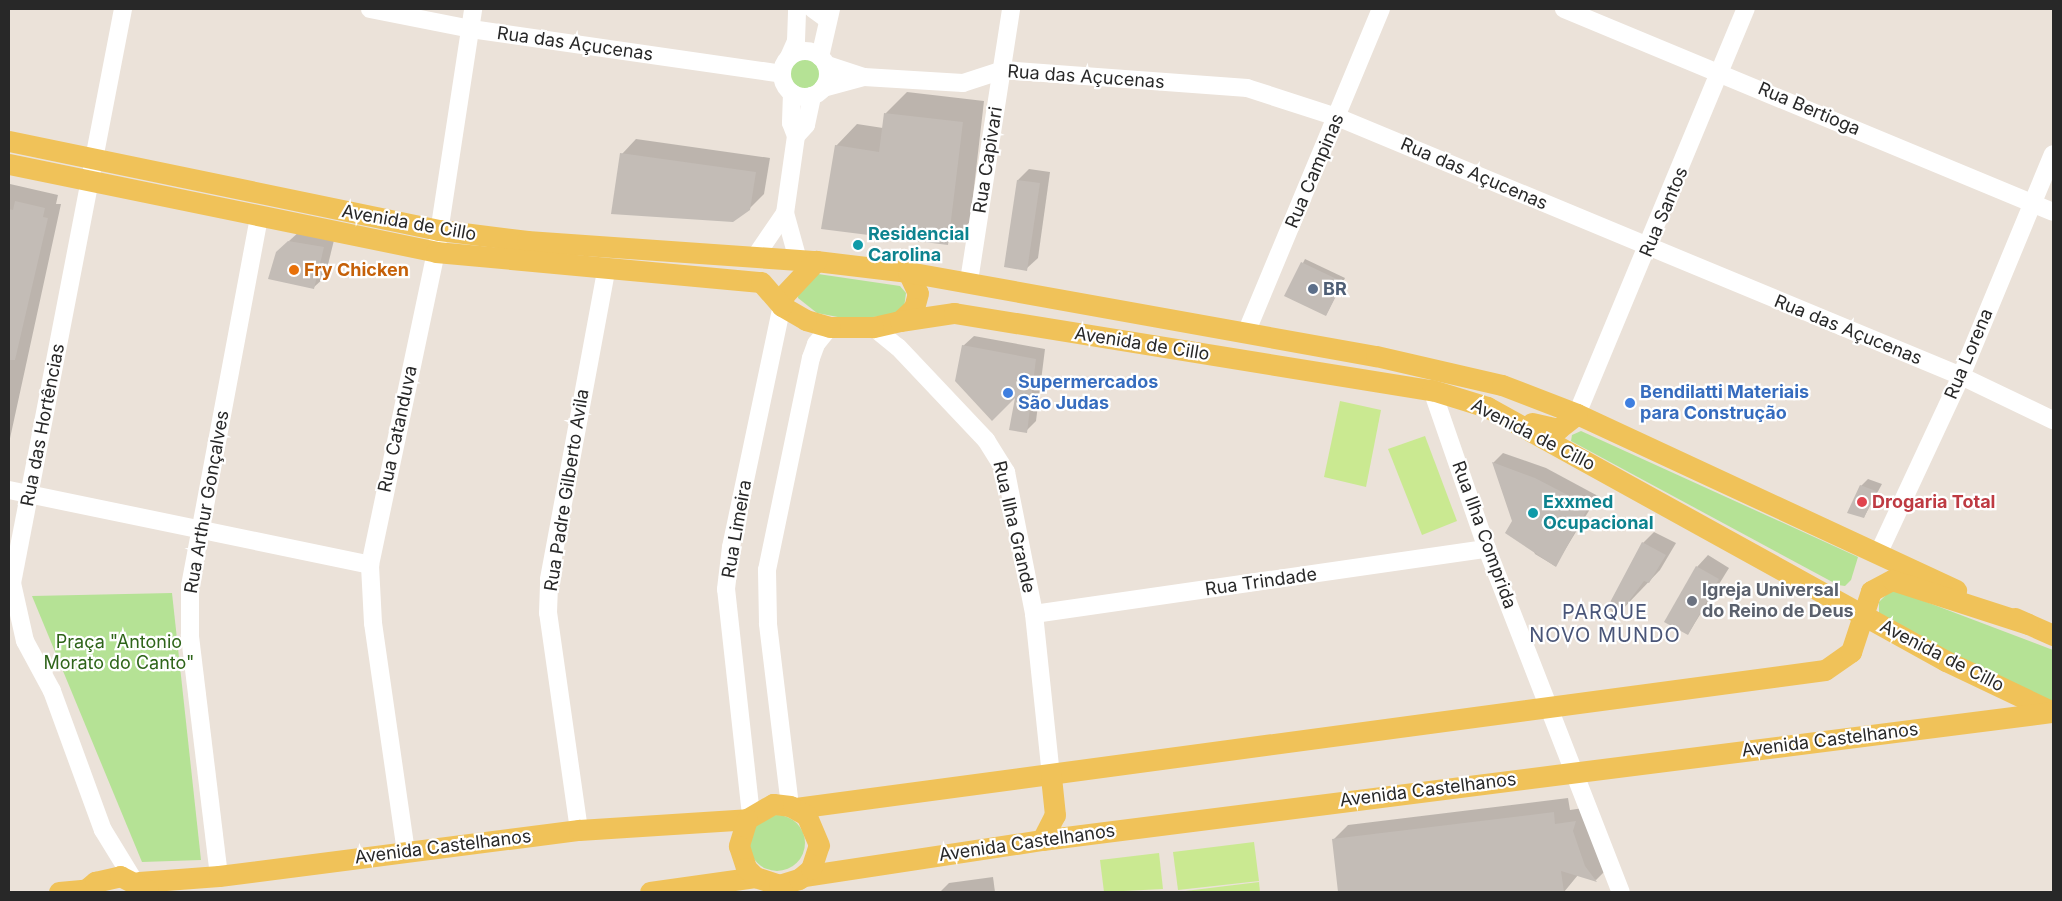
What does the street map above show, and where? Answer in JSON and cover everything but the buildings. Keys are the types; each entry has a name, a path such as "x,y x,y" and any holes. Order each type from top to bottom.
{"main road":[{"name":"Avenida de Cillo","path":"9,141 439,230 527,241 807,261 908,272 969,281 1459,373 1577,414 1879,552 2053,635"},
{"name":"Avenida de Cillo","path":"9,164 259,218 436,252 606,270 761,282 782,306 830,327 873,327 954,313 1432,390 1487,407 1864,607 1946,661 2053,712"},
{"path":"782,306 786,288 807,261"},
{"path":"900,321 914,308 918,293 908,272"},
{"path":"1487,407 1548,429 1566,427 1577,414"},
{"name":"Avenida Castelhanos","path":"84,891 107,877 141,885 579,830 749,817 773,804 793,807 1050,777 1826,670 1851,652 1879,552"},
{"path":"1864,607 1878,585 1900,581 1979,612 2028,624"},
{"name":"Avenida Castelhanos","path":"650,892 759,883 779,885 1042,840 2053,712"},
{"path":"1042,840 1055,815 1050,777"},
{"path":"793,807 813,823 819,845 802,882"},
{"path":"749,817 738,846 746,868 759,883"},
{"path":"59,892 84,891"}],"street":[{"name":"Rua das Hortências","path":"123,9 96,159 12,583 15,635 52,691 103,830 141,885"},
{"name":"Rua das Açucenas","path":"370,9 471,29 782,74"},
{"name":"Rua Catanduva","path":"406,852 373,623 370,565 436,252 473,9"},
{"path":"755,257 785,213 796,136 791,123 792,93 782,74 796,41 797,9"},
{"name":"Rua Capivari","path":"969,281 1011,9"},
{"name":"Rua Campinas","path":"1246,333 1381,9"},
{"name":"Rua Bertioga","path":"1564,9 1722,72 2053,212"},
{"name":"Rua Santos","path":"1577,414 1650,248 1746,9"},
{"path":"796,136 806,125 818,92 823,61 824,12"},
{"path":"789,57 808,51 823,61"},
{"name":"Rua das Açucenas","path":"823,61 864,77 963,83 1003,70 1247,88 1337,117 1961,376 2053,420"},
{"name":"Rua das Açucenas","path":"818,92 864,77"},
{"path":"792,93 818,92"},
{"name":"Rua Lorena","path":"1879,552 1961,376 2053,154"},
{"path":"785,213 807,261"},
{"name":"Rua Arthur Gonçalves","path":"219,876 190,635 190,586 199,529 259,218"},
{"name":"Rua Padre Gilberto Avila","path":"579,830 548,613 549,578 606,270"},
{"name":"Rua Limeira","path":"749,817 726,589 731,547 782,306"},
{"path":"793,807 768,623 768,570 811,358 816,344 830,327"},
{"name":"Rua Ilha Grande","path":"873,327 898,346 997,453 1006,472 1034,614 1050,777"},
{"name":"Rua Ilha Comprida","path":"1432,390 1487,549 1574,772"},
{"path":"9,490 370,565"},
{"name":"Rua Trindade","path":"1034,614 1487,549"},
{"path":"1574,772 1621,892"}],"green space":[{"path":"805,58 817,63 822,75 817,87 805,92 793,87 788,75 793,63"},
{"path":"818,274 900,286 906,293 904,308 897,315 848,319 817,313 798,298 799,284"},
{"path":"1340,401 1381,410 1366,487 1324,477"},
{"path":"1581,431 1858,557 1851,580 1845,586 1838,585 1571,441 1572,435"},
{"path":"1425,436 1457,521 1422,535 1388,449"},
{"path":"1892,589 2053,650 2053,701 2027,696 1879,614 1879,602"},
{"name":"Praça \"Antonio Morato do Canto\"","path":"172,593 201,860 142,862 32,596"},
{"path":"777,815 788,817 797,823 803,832 805,843 803,854 797,863 788,869 777,871 766,869 757,863 751,854 749,843 751,832 757,823 766,817"},
{"path":"1254,842 1259,881 1178,890 1173,852"},
{"path":"1159,853 1163,889 1104,892 1100,860"},
{"path":"1259,882 1260,892 1177,892"}],"place":[{"name":"Residencial Carolina","path":"858,245"},
{"name":"Fry Chicken","path":"294,270"},
{"name":"BR","path":"1313,289"},
{"name":"Supermercados São Judas","path":"1008,393"},
{"name":"Bendilatti Materiais para Construção","path":"1630,403"},
{"name":"Drogaria Total","path":"1862,502"},
{"name":"Exxmed Ocupacional","path":"1533,513"},
{"name":"Igreja Universal do Reino de Deus","path":"1692,601"}],"district":[{"name":"PARQUE NOVO MUNDO","path":"1605,624"}]}
